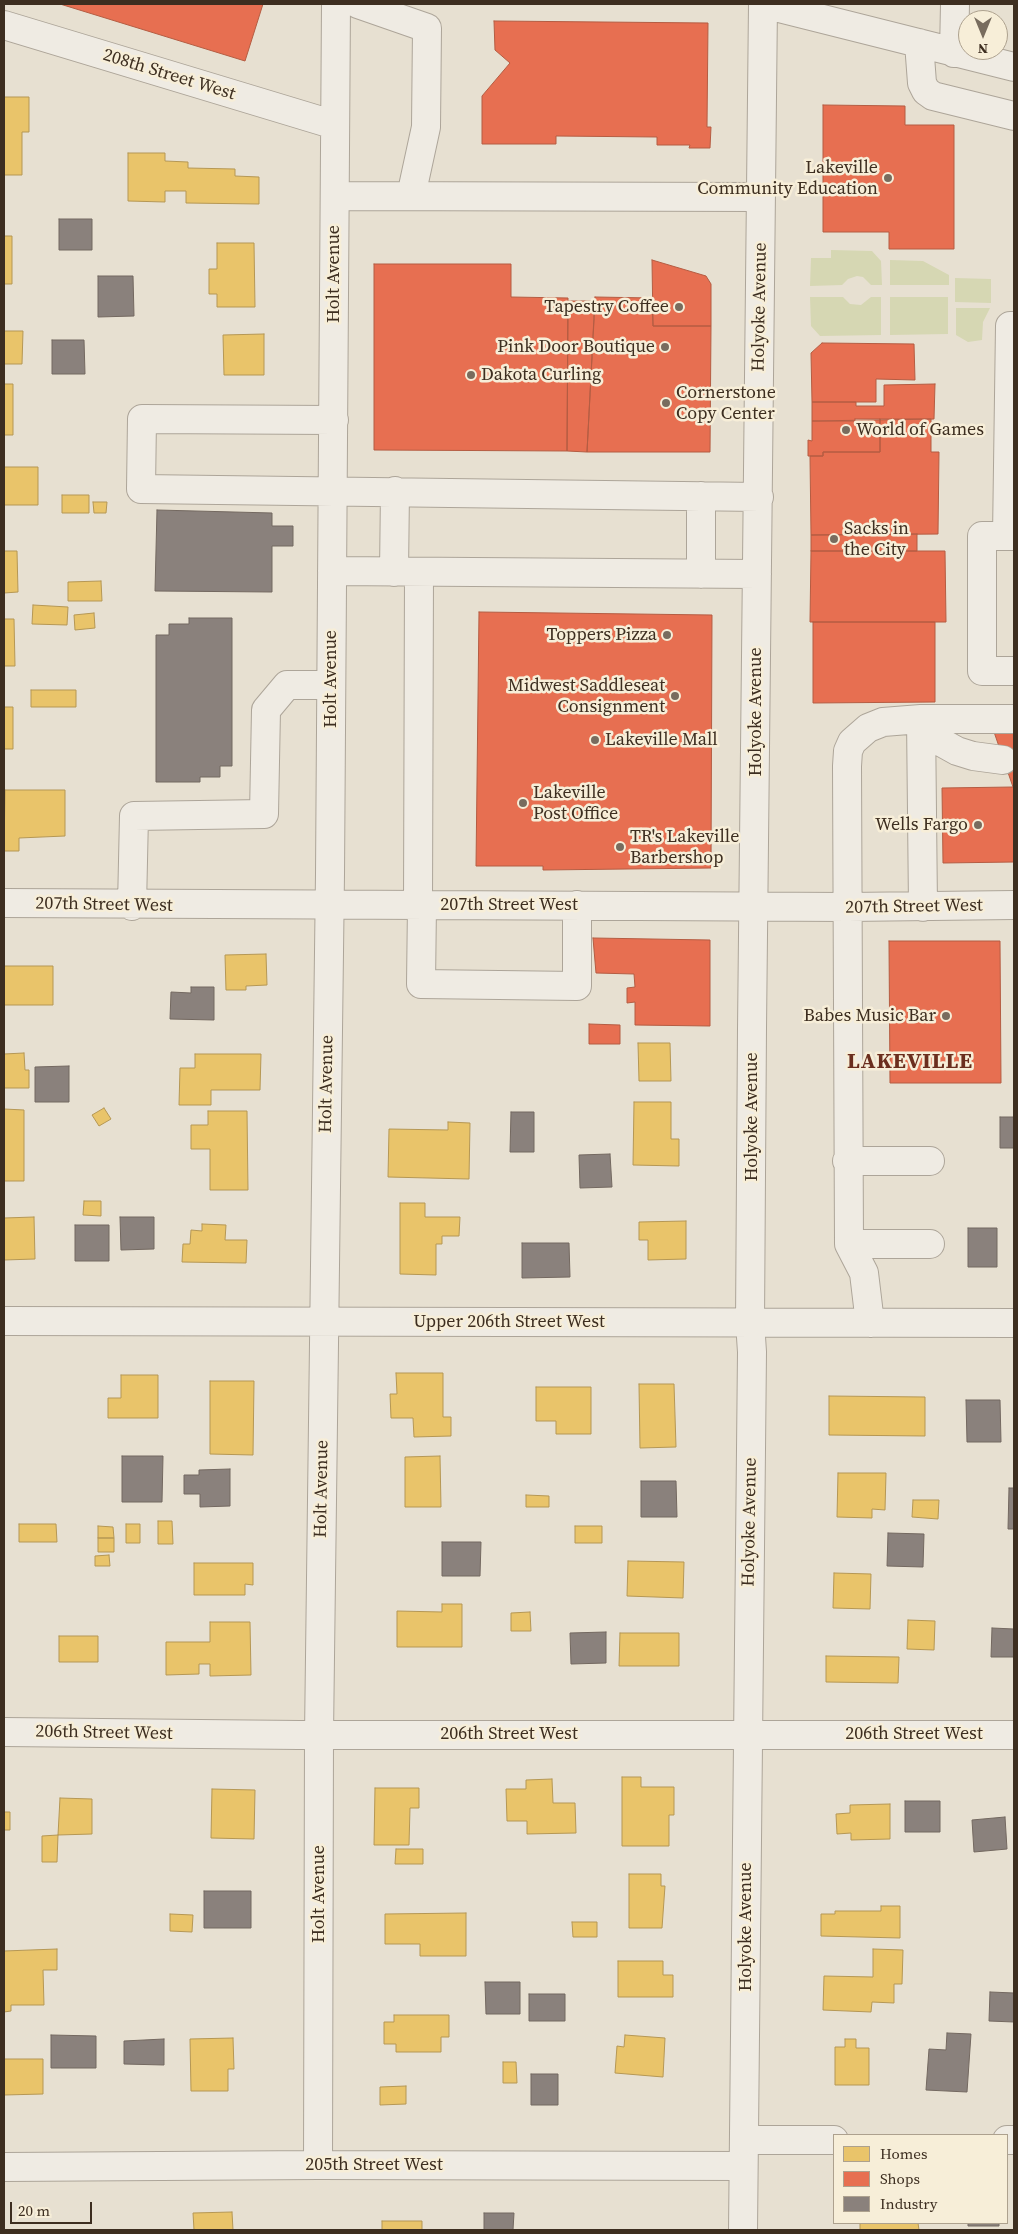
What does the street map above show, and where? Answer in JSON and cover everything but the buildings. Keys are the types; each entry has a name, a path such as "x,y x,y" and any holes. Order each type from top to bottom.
{"street":[{"name":"Holt Avenue","path":"318,2165 319,1735 334,490 336,4"},
{"path":"358,4 427,28 426,127 411,196"},
{"path":"763,4 1014,67"},
{"name":"Holyoke Avenue","path":"744,2230 752,1352 750,1322 763,4"},
{"path":"954,52 955,4"},
{"name":"208th Street West","path":"4,25 335,124"},
{"path":"919,43 922,83 926,91 933,96 1014,116"},
{"path":"334,196 762,198"},
{"path":"1014,326 1010,326 1011,536 982,536 982,671 1014,670"},
{"path":"334,420 142,418 141,489 334,490 758,497"},
{"path":"396,492 407,572 420,905 421,984 578,986 578,905"},
{"path":"701,496 701,574"},
{"path":"332,571 757,574"},
{"path":"132,906 134,816 264,814 266,710 287,685 331,686"},
{"path":"870,1323 864,1273 849,1244 847,1161 848,751 852,742 868,728 883,722 921,725 1014,719"},
{"path":"921,725 949,747 973,756 1003,760"},
{"path":"921,725 923,906"},
{"name":"207th Street West","path":"4,904 132,906 329,904 578,905 848,908 1014,905"},
{"path":"847,1161 930,1161"},
{"path":"849,1244 930,1244"},
{"name":"Upper 206th Street West","path":"4,1322 324,1321 1014,1324"},
{"name":"206th Street West","path":"4,1732 319,1735 1014,1735"},
{"name":"205th Street West","path":"4,2167 318,2165 744,2153 833,2140"}],"green space":[{"path":"831,250 872,251 881,261 882,285 871,285 863,277 857,276 848,279 842,285 810,286 811,258 831,258"},
{"path":"890,260 923,261 949,275 949,285 890,285"},
{"path":"955,278 991,279 991,303 955,302"},
{"path":"810,297 843,297 850,304 861,305 871,297 881,297 881,335 820,336 811,326"},
{"path":"890,297 948,297 948,334 890,335"},
{"path":"956,308 990,308 983,322 982,340 968,342 956,335"}],"place":[{"name":"Lakeville Community Education","path":"888,178"},
{"name":"Tapestry Coffee","path":"679,307"},
{"name":"Pink Door Boutique","path":"665,347"},
{"name":"Dakota Curling","path":"471,375"},
{"name":"Cornerstone Copy Center","path":"666,403"},
{"name":"World of Games","path":"846,430"},
{"name":"Sacks in the City","path":"834,539"},
{"name":"Toppers Pizza","path":"667,635"},
{"name":"Midwest Saddleseat Consignment","path":"675,696"},
{"name":"Lakeville Mall","path":"595,740"},
{"name":"Lakeville Post Office","path":"523,803"},
{"name":"Wells Fargo","path":"978,825"},
{"name":"TR's Lakeville Barbershop","path":"620,847"},
{"name":"Babes Music Bar","path":"946,1016"}],"district":[{"name":"LAKEVILLE","path":"910,1062"}]}
